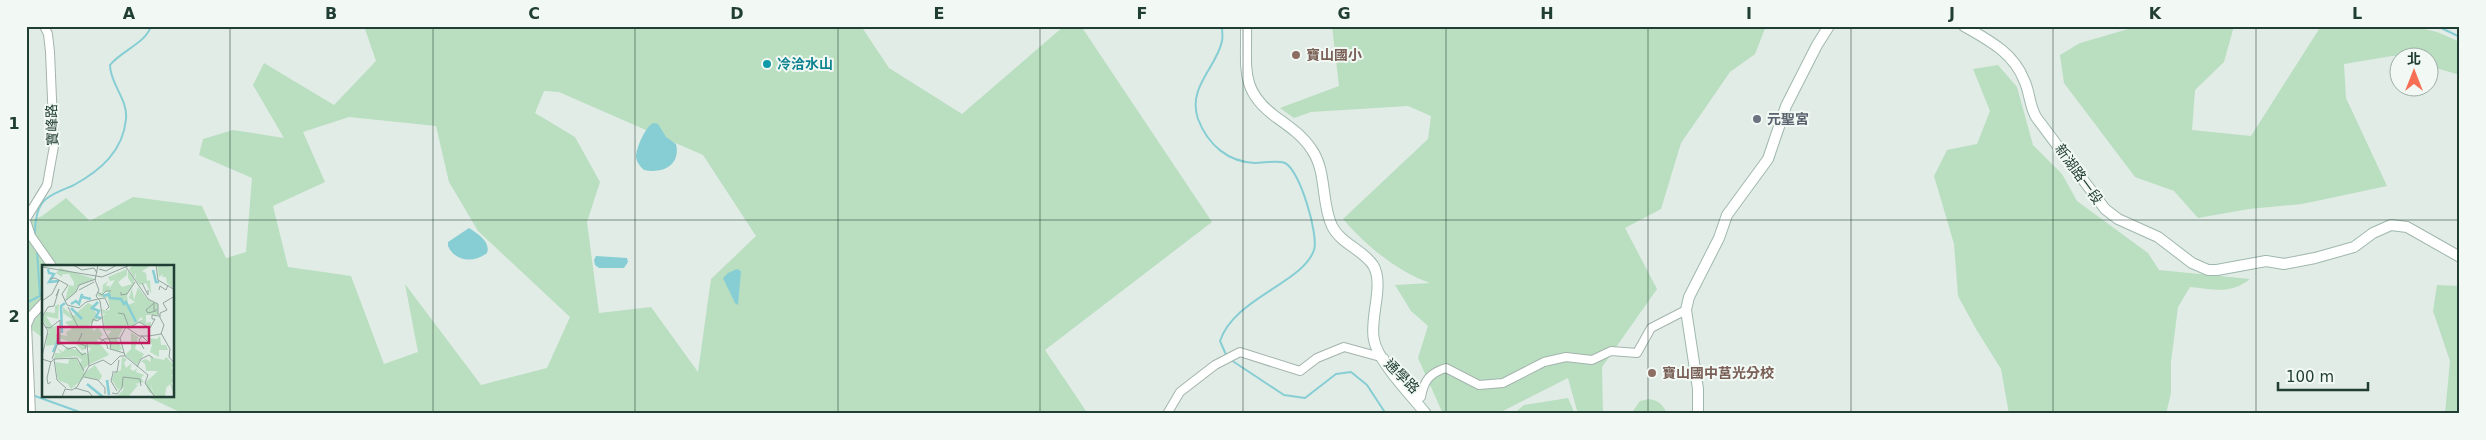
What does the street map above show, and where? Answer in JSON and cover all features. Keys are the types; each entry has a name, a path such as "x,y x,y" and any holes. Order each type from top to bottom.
{"street":[{"name":"寶峰路","path":"44,26 48,34 50,52 50,80 55,136 47,185 26,220 31,236 51,265"},
{"path":"1246,26 1247,63 1252,95 1259,104 1295,130 1314,152 1322,178 1328,216 1333,227 1340,238 1366,258 1376,274 1374,341 1400,384 1426,414"},
{"path":"1698,414 1698,389 1686,310 1689,297 1719,238 1727,215 1768,159 1786,106 1817,45 1829,26"},
{"name":"新湖路一段","path":"1964,26 1994,43 2018,68 2024,80 2033,112 2105,210 2118,220 2158,237 2199,268 2217,270 2254,262 2284,264 2315,258 2354,247 2391,225 2407,227 2460,257"},
{"path":"31,414 27,325 31,316 42,304"},
{"name":"通學路","path":"1167,414 1180,392 1224,360 1240,352 1300,371 1317,358 1344,347 1383,357 1421,397 1423,383 1434,372 1446,368 1480,385 1503,383 1544,362 1566,357 1592,360 1611,352 1637,353 1652,328 1686,310"}],"green space":[{"path":"364,26 861,26 889,68 962,114 1064,26 1081,26 1212,222 1045,350 1088,414 184,414 150,398 175,398 175,265 42,265 42,337 26,325 26,222 42,216 66,198 90,221 133,197 202,206 226,258 246,252 252,178 199,155 203,139 233,130 284,138 253,85 264,63 334,105 376,61","holes":["544,91 559,92 703,155 756,236 711,279 698,372 651,307 599,313 587,222 600,182 575,137 535,113","349,117 436,126 449,182 478,231 570,317 547,368 481,385 405,284 418,352 384,364 351,276 288,267 273,206 325,182 303,132"]},
{"path":"1332,26 1766,26 1755,54 1730,72 1681,143 1661,209 1625,228 1657,289 1602,367 1603,414 1578,414 1568,378 1497,414 1443,414 1418,358 1428,326 1411,311 1395,285 1430,283 1406,272 1383,257 1343,219 1428,139 1431,116 1408,106 1311,112 1294,118 1280,108 1339,86"},
{"path":"2139,26 2234,26 2224,62 2195,90 2192,130 2251,136 2321,26 2411,26 2437,32 2460,42 2460,75 2438,69 2438,48 2388,48 2388,57 2344,64 2346,98 2387,186 2302,204 2249,209 2198,218 2174,191 2135,177 2064,83 2060,55 2080,43"},
{"path":"1998,65 2017,87 2033,145 2062,174 2077,201 2148,253 2159,270 2250,279 2243,284 2221,290 2190,287 2178,307 2171,362 2171,393 2166,414 2009,414 2001,369 1958,296 1954,244 1934,176 1947,150 1977,144 1990,111 1973,69"},
{"path":"2437,285 2460,286 2460,414 2445,414 2450,361 2433,311"},
{"path":"1568,398 1575,414 1513,414 1524,405"},
{"path":"1649,399 1660,403 1667,414 1631,414 1640,401"}],"water":[{"path":"654,123 658,124 666,137 676,144 677,151 673,163 658,171 644,170 636,157 645,132"},
{"path":"469,228 483,239 487,245 487,253 477,258 460,258 451,251 448,242"},
{"path":"596,256 627,258 628,262 624,268 599,268 595,265 594,260"},
{"path":"737,269 741,271 738,305 735,303 723,278 728,273"}],"waterway":[{"path":"35,234 37,215 43,202 52,195 74,185 93,173 102,166 115,150 124,130 126,112 113,79 110,65 120,55 139,42 151,26"},
{"path":"1222,26 1222,39 1219,51 1199,87 1196,97 1198,119 1207,137 1228,155 1245,162 1282,162 1291,168 1307,204 1315,243 1314,250 1307,262 1297,272 1253,302 1239,313 1228,326 1220,341 1227,357"},
{"path":"2437,26 2460,37"},
{"path":"26,303 40,296 37,251"},
{"path":"1231,360 1284,395 1305,398 1336,374 1351,372 1367,385 1386,414"},
{"path":"35,396 85,414"}],"place":[{"name":"寶山國小","path":"1296,55"},
{"name":"冷洽水山","path":"767,64"},
{"name":"元聖宮","path":"1757,119"},
{"name":"寶山國中莒光分校","path":"1652,373"}]}
